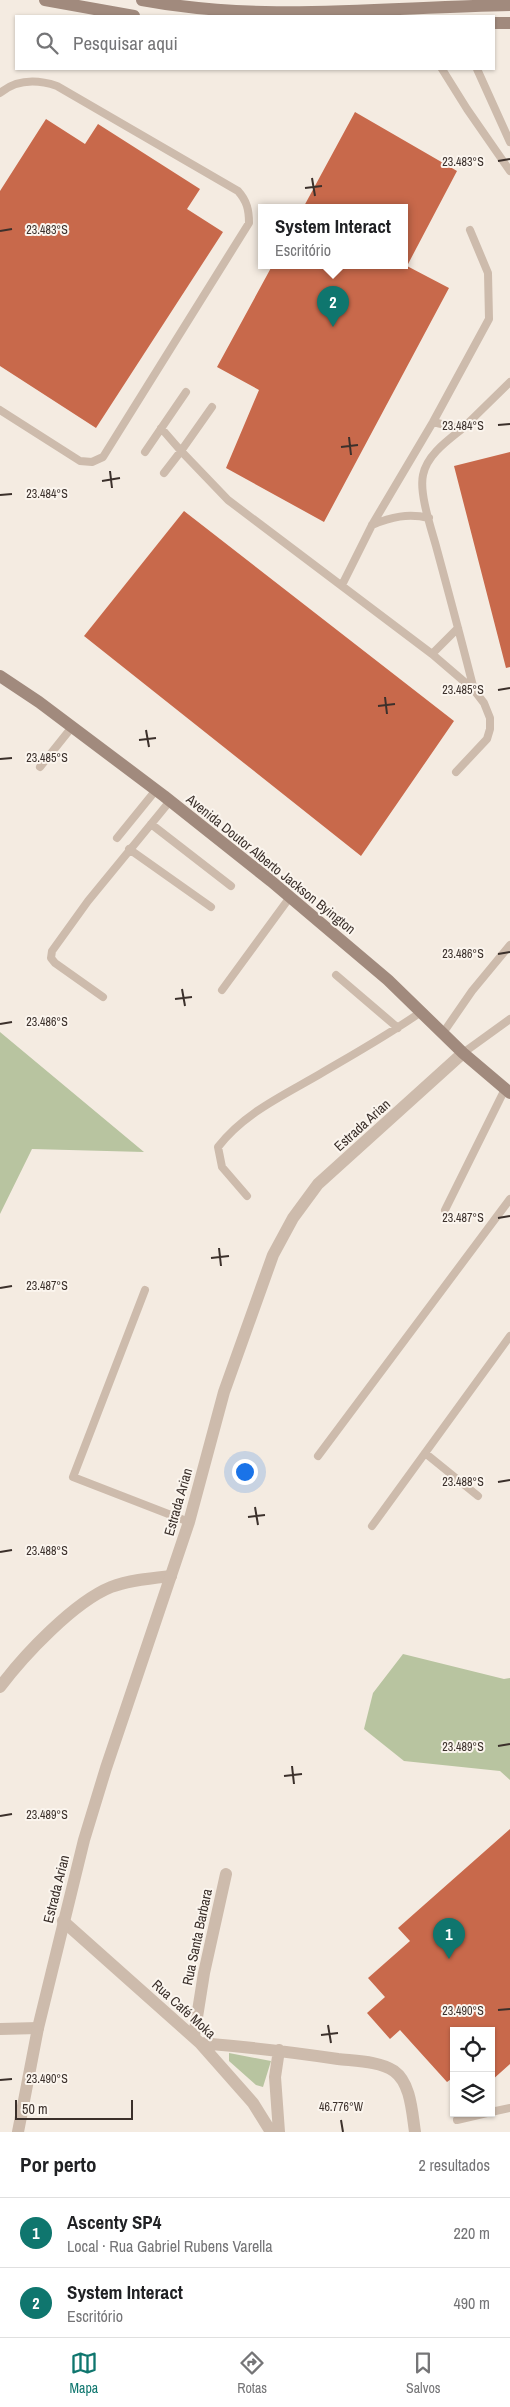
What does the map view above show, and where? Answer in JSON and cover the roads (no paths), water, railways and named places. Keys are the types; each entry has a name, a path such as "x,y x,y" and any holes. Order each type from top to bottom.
{"main road":[{"path":"45,0 128,15"},
{"path":"142,0 196,9 254,12 510,5"},
{"path":"495,23 510,23"},
{"name":"Avenida Doutor Alberto Jackson Byington","path":"0,676 156,790 290,897 388,980 463,1053 508,1091"}],"street":[{"name":"Estrada Arian","path":"18,2132 38,2028 63,1921 106,1768 189,1522 224,1392 252,1309 273,1255 293,1218 318,1184 463,1053"},
{"path":"0,1687 33,1648 90,1600 111,1587 171,1576"},
{"name":"Rua Santa Barbara","path":"197,2040 206,1964 226,1874"},
{"name":"Rua Café Moka","path":"63,1921 197,2040 253,2104 271,2132"},
{"path":"0,2029 38,2028"},
{"path":"197,2040 365,2062 394,2071 403,2080 408,2093 415,2132"},
{"path":"279,2132 275,2077 280,2050"}],"lane":[{"path":"443,70 510,171"},
{"path":"477,70 510,142"},
{"path":"0,93 17,83 44,82 57,86 238,191 246,202 249,223 103,457 92,462 80,461 0,410"},
{"path":"342,585 372,525 434,422 489,319 488,273 470,230"},
{"path":"474,690 429,518 423,475 428,462 442,445 462,429 510,382"},
{"path":"145,452 186,392"},
{"path":"164,473 212,408"},
{"path":"434,422 462,429"},
{"path":"161,428 228,500 432,654 474,690 484,703 490,718 490,729 487,739 456,772"},
{"path":"372,525 402,516 414,515 429,518"},
{"path":"432,654 458,628"},
{"path":"40,767 72,727"},
{"path":"117,838 156,790"},
{"path":"103,997 55,963 51,954 88,901 170,801"},
{"path":"151,824 231,886"},
{"path":"129,849 211,907"},
{"path":"222,990 290,897"},
{"path":"443,1034 472,991 510,945"},
{"path":"336,975 398,1028"},
{"path":"247,1196 222,1167 218,1147 231,1130 262,1107 398,1028 421,1012"},
{"path":"463,1053 510,1019"},
{"path":"445,1210 508,1091"},
{"path":"318,1456 510,1198"},
{"path":"145,1290 73,1477 189,1522"},
{"path":"372,1526 510,1336"},
{"path":"425,1453 478,1496"},
{"path":"495,2111 510,2108"},
{"path":"457,2120 470,2117"}],"place":[{"name":"System Interact","path":"333,327"},
{"name":"Ascenty SP4","path":"449,1959"}]}
